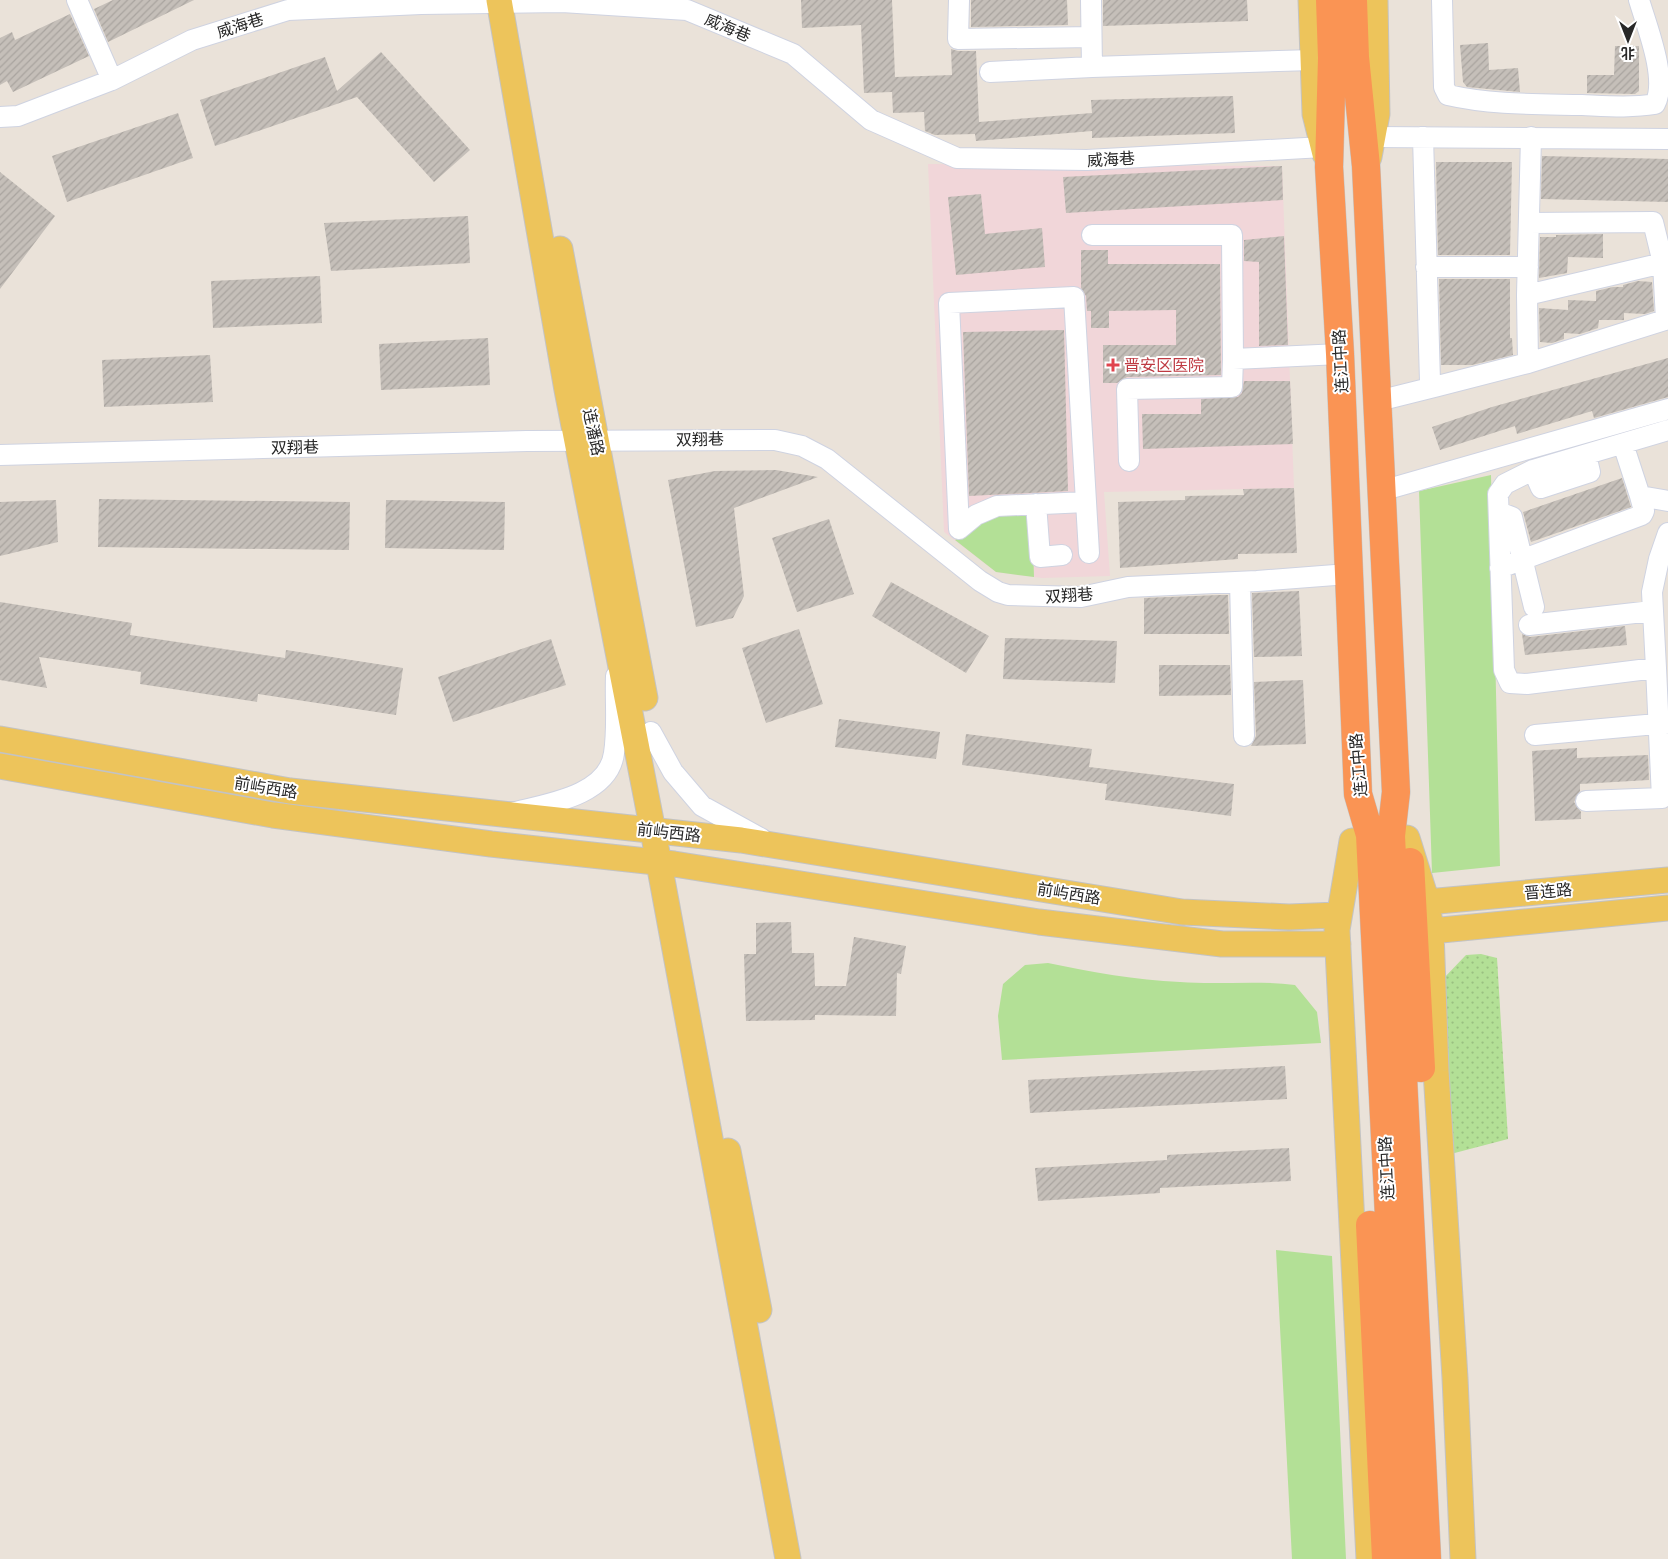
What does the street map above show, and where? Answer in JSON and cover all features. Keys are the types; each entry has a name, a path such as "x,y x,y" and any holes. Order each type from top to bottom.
{"highway":[{"name":"连江中路","path":"1330,0 1333,58 1326,157 1340,354 1358,794 1370,835 1385,938 1427,1559"},
{"name":"连江中路","path":"1352,0 1333,58 1366,166 1378,401 1396,792 1391,836 1385,938 1406,1559"},
{"path":"1396,792 1420,904 1444,1559"},
{"path":"1358,794 1352,841 1386,1559"}],"main road":[{"path":"1311,0 1333,58"},
{"path":"1366,166 1378,114 1376,0"},
{"name":"连潘路","path":"508,1 586,440 616,641 661,831"},
{"name":"连潘路","path":"586,440 651,732 666,863"},
{"name":"前屿西路","path":"0,739 290,791 773,844 1182,912 1289,917 1338,915"},
{"name":"前屿西路","path":"0,766 263,813 371,829 666,863 1058,924 1222,944 1338,944"},
{"path":"1352,841 1338,915 1338,944 1369,1559"},
{"path":"666,863 788,1559"},
{"path":"666,863 804,1559"},
{"name":"晋连路","path":"1420,904 1668,880"},
{"path":"1420,904 1431,931 1437,1081 1455,1378 1463,1559"},
{"name":"晋连路","path":"1431,931 1668,908"}],"street":[{"path":"76,0 112,80"},
{"path":"959,0 958,39 1091,37"},
{"path":"1091,0 1092,67"},
{"path":"1442,0 1444,87 1448,96 1466,100 1555,105 1640,106 1655,104 1660,96 1658,62 1639,0"},
{"name":"威海巷","path":"0,117 18,116 112,80 192,40 288,10 508,1 562,2 688,10 792,54 871,120 957,158 1087,160 1326,157"},
{"path":"990,72 1333,58"},
{"path":"1555,105 1557,137"},
{"path":"1373,137 1668,139"},
{"path":"1423,137 1430,380 1434,387"},
{"path":"1528,363 1527,295 1531,137"},
{"path":"1378,401 1528,363 1667,320 1663,263 1653,222 1529,223"},
{"path":"1092,235 1232,235 1232,387 1127,389 1129,461"},
{"path":"1527,295 1663,263"},
{"path":"1426,267 1528,267"},
{"path":"1086,502 998,506 976,515 959,529 949,303 1074,297 1089,553"},
{"path":"1233,359 1340,354"},
{"path":"1381,491 1668,409"},
{"path":"1656,668 1527,684 1510,683 1504,670 1498,494 1505,484 1533,470 1668,430"},
{"name":"双翔巷","path":"0,455 586,440 756,439 784,441 809,448 838,466 980,581 998,592 1008,595 1081,597 1128,587 1240,582 1348,574"},
{"path":"1500,568 1642,515 1644,511 1624,444"},
{"path":"1640,496 1668,501"},
{"path":"1036,504 1040,557 1062,555"},
{"path":"1498,512 1512,517 1524,559 1532,616 1652,611"},
{"path":"1586,801 1662,798 1664,723 1656,668 1652,592 1659,559 1668,533"},
{"path":"1240,582 1244,736"},
{"path":"504,815 572,798 605,775 614,754 616,641"},
{"path":"1535,735 1664,723"},
{"path":"651,732 673,772 702,806 733,825 773,844"},
{"path":"0,734 25,744"}],"shaded area":[{"name":"晋安区医院","path":"928,164 1282,166 1294,488 1104,492 1110,576 1042,578 996,572 944,532"}],"green space":[{"path":"1491,475 1500,866 1432,873 1419,491"},
{"path":"999,511 1032,513 1034,577 996,572 955,540"},
{"path":"1481,954 1497,958 1508,1139 1447,1155 1442,980 1466,955"},
{"path":"1048,963 1114,975 1163,981 1295,985 1317,1012 1321,1043 1002,1060 998,1016 1003,984 1025,965"},
{"path":"1276,1250 1332,1256 1346,1559 1292,1559"}],"building":[{"path":"113,0 194,0 108,42 94,9"},
{"path":"801,0 892,0 895,77 952,75 951,49 976,51 979,122 1092,113 1091,100 1233,96 1235,133 1092,138 1092,131 976,141 975,134 935,135 925,131 924,112 893,113 892,92 864,93 861,25 802,28"},
{"path":"971,0 1067,0 1068,25 971,27"},
{"path":"1103,0 1247,0 1248,21 1103,26"},
{"path":"70,14 89,56 13,92 7,81 0,85 0,38 12,32 15,40"},
{"path":"1488,43 1489,70 1518,68 1520,92 1467,87 1463,82 1460,45"},
{"path":"1615,46 1639,46 1639,91 1635,94 1587,93 1587,75 1614,75"},
{"path":"381,52 470,150 434,182 357,97 215,146 200,100 325,57 337,91"},
{"path":"178,113 193,158 67,202 52,156"},
{"path":"1542,156 1668,159 1668,202 1541,199"},
{"path":"1436,162 1512,162 1510,255 1438,255"},
{"path":"1282,166 1283,200 1066,213 1063,177"},
{"path":"0,172 55,216 0,289"},
{"path":"981,194 985,234 1042,228 1045,267 956,275 948,197"},
{"path":"468,216 470,263 331,271 324,223"},
{"path":"1603,234 1603,258 1568,257 1567,273 1539,278 1540,237"},
{"path":"1284,236 1288,345 1259,346 1259,262 1244,261 1244,240"},
{"path":"1081,250 1108,250 1108,264 1220,264 1221,375 1127,377 1117,383 1103,383 1103,345 1176,345 1176,310 1109,311 1109,328 1091,328 1091,311 1087,311 1086,296 1081,288"},
{"path":"320,276 322,323 213,328 211,281"},
{"path":"1439,279 1510,279 1510,338 1512,338 1513,355 1472,365 1441,365"},
{"path":"1638,281 1652,282 1654,311 1645,314 1624,313 1624,320 1599,320 1598,328 1580,334 1564,333 1564,339 1552,343 1540,342 1539,308 1568,310 1568,300 1596,301 1596,291 1623,287 1623,285"},
{"path":"1064,330 1068,491 969,496 963,332"},
{"path":"488,338 490,385 381,390 379,344"},
{"path":"210,355 213,402 104,407 102,360"},
{"path":"1668,358 1668,397 1594,418 1592,411 1517,434 1515,426 1440,450 1432,427 1492,407"},
{"path":"1244,381 1290,381 1293,444 1143,449 1142,414 1201,414 1201,399 1238,397 1242,393"},
{"path":"776,470 818,477 734,508 744,596 733,618 696,627 668,480 715,471"},
{"path":"1622,478 1631,507 1531,542 1523,512"},
{"path":"1294,488 1297,553 1238,554 1238,559 1120,568 1118,502 1185,500 1185,496 1244,495 1243,489"},
{"path":"99,499 350,502 349,550 98,547"},
{"path":"56,500 58,542 0,556 0,502"},
{"path":"386,500 505,502 504,550 385,548"},
{"path":"829,519 854,594 797,612 772,538"},
{"path":"891,582 989,636 966,673 872,616"},
{"path":"1299,591 1302,656 1254,657 1252,593"},
{"path":"1228,595 1229,634 1144,634 1144,598"},
{"path":"0,602 132,623 130,635 285,658 286,650 403,668 396,715 258,694 257,702 140,684 141,672 39,657 47,688 0,680"},
{"path":"1625,626 1627,645 1525,655 1522,634 1530,637"},
{"path":"799,629 823,704 766,723 742,648"},
{"path":"1005,638 1117,641 1115,683 1003,679"},
{"path":"551,639 566,685 453,722 438,677"},
{"path":"1159,665 1230,665 1231,695 1159,696"},
{"path":"1303,680 1306,744 1251,746 1256,736 1254,682"},
{"path":"839,719 940,732 936,759 835,747"},
{"path":"966,734 1092,749 1089,767 1234,784 1231,816 1105,800 1107,784 962,765"},
{"path":"1577,748 1577,758 1648,755 1649,780 1580,784 1580,791 1574,802 1581,812 1581,819 1535,821 1532,751"},
{"path":"791,922 792,953 814,953 815,986 846,986 854,937 906,946 901,974 897,973 896,1016 815,1015 815,1020 746,1021 744,954 756,954 756,923"},
{"path":"1285,1066 1287,1099 1030,1113 1028,1080"},
{"path":"1289,1148 1291,1181 1160,1188 1160,1193 1038,1201 1035,1168 1167,1160 1167,1155"}],"place":[{"name":"晋安区医院","path":"1113,365"}]}
